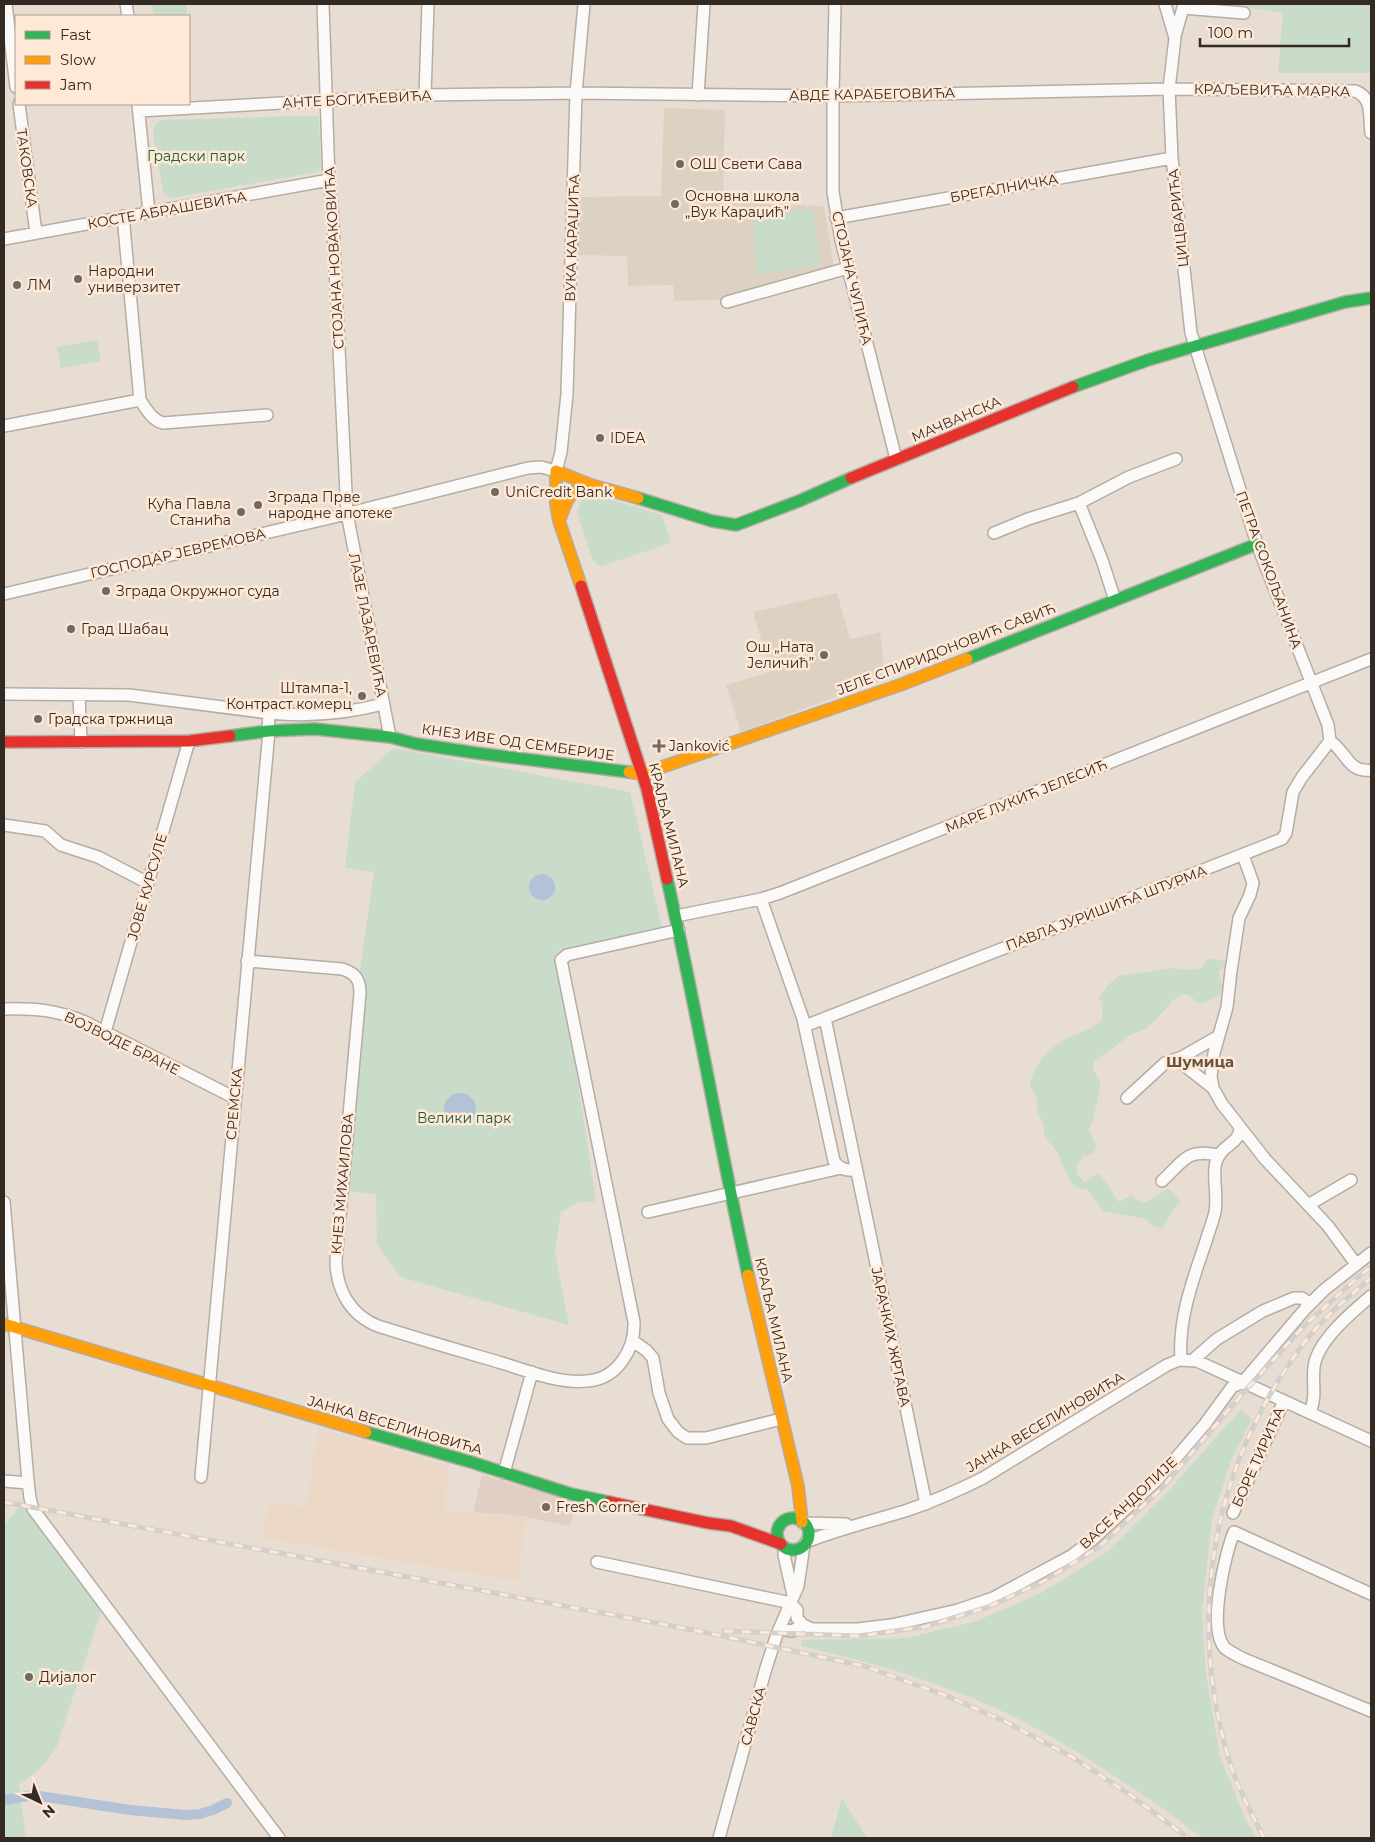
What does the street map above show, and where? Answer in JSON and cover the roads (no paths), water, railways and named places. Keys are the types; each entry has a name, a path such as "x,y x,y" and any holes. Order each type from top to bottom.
{"main road":[{"name":"МАЧВАНСКА","path":"556,471 591,485 664,505 712,521 736,524 791,504 1090,380 1318,309 1371,298"},
{"name":"КРАЉА МИЛАНА","path":"556,471 556,504 559,521 642,774 676,916 730,1193 798,1486 803,1523"},
{"path":"559,521 566,500 575,489 591,485"},
{"name":"ЈЕЛЕ СПИРИДОНОВИЋ САВИЋ","path":"642,774 869,696 1257,544"},
{"name":"КНЕЗ ИВЕ ОД СЕМБЕРИЈЕ","path":"4,742 189,741 268,731 315,729 390,737 418,744 476,753 642,774"},
{"name":"ЈАНКА ВЕСЕЛИНОВИЋА","path":"9,1325 570,1494 708,1523 731,1526 783,1546"},
{"name":"КРАЉА МИЛАНА","path":"782,1524 790,1485 789,1453"},
{"path":"731,1526 782,1524 793,1518 803,1523 809,1534 805,1544 795,1550 783,1546 777,1536 782,1524"}],"street":[{"path":"6,4 15,79"},
{"name":"СТОЈАНА НОВАКОВИЋА","path":"323,4 329,180 332,205 347,513"},
{"path":"425,95 428,4"},
{"name":"ВУКА КАРАЏИЋА","path":"556,471 561,452 567,394 576,93 584,4"},
{"path":"698,95 704,4"},
{"name":"СТОЈАНА ЧУПИЋА","path":"835,4 833,96 836,218 896,460"},
{"path":"1165,4 1175,38"},
{"path":"1184,6 1244,12"},
{"name":"ЦИЦВАРИЋА","path":"1184,6 1175,38 1168,89 1172,158 1191,332 1196,346"},
{"name":"АВДЕ КАРАБЕГОВИЋА","path":"576,93 833,96 1168,89"},
{"name":"КРАЉЕВИЋА МАРКА","path":"1168,89 1355,91 1363,94 1368,100 1371,133"},
{"name":"АНТЕ БОГИЋЕВИЋА","path":"138,108 425,95 576,93"},
{"name":"ТАКОВСКА","path":"18,105 36,233"},
{"path":"138,108 150,212"},
{"name":"БРЕГАЛНИЧКА","path":"836,218 1172,158"},
{"name":"КОСТЕ АБРАШЕВИЋА","path":"4,239 329,180"},
{"path":"123,216 140,394 153,418 162,423 267,415"},
{"path":"727,302 848,268"},
{"name":"ПЕТРА СОКОЉАНИНА","path":"1196,346 1257,544 1328,725 1330,741"},
{"path":"4,426 140,394"},
{"path":"994,533 1028,519 1079,503 1129,477 1176,459"},
{"name":"ГОСПОДАР ЈЕВРЕМОВА","path":"4,594 528,468 541,467 556,471"},
{"path":"1079,503 1102,560 1115,600"},
{"name":"ЛАЗЕ ЛАЗАРЕВИЋА","path":"347,513 390,737"},
{"name":"МАРЕ ЛУКИЋ ЈЕЛЕСИЋ","path":"676,916 761,899 928,836 1371,659"},
{"path":"4,694 129,695 296,716 328,715 383,704"},
{"path":"79,695 81,742"},
{"name":"СРЕМСКА","path":"201,1477 270,713"},
{"name":"ЈОВЕ КУРСУЛЕ","path":"105,1032 189,741"},
{"path":"1330,741 1359,770 1371,770"},
{"name":"ПАВЛА ЈУРИШИЋА ШТУРМА","path":"825,1018 1282,839 1286,833 1293,792 1302,777 1330,741"},
{"path":"4,825 45,831 60,845 98,857 148,883"},
{"path":"1212,1088 1211,1076 1217,1037 1228,1007 1239,918 1250,895 1253,883 1243,855"},
{"path":"761,899 805,1026 832,1155 836,1165 841,1168"},
{"path":"679,930 567,955 560,960 632,1313 633,1341 644,1348 653,1358 659,1393 668,1419 678,1432 687,1438 706,1438 781,1418"},
{"name":"КНЕЗ МИХАИЛОВА","path":"248,961 342,969 354,974 359,981 360,993 336,1260 338,1282 347,1301 364,1319 378,1326 532,1372 572,1381 596,1380 604,1377 619,1365 630,1350 633,1341"},
{"name":"ВОЈВОДЕ БРАНЕ","path":"4,1009 36,1008 76,1018 235,1098"},
{"path":"805,1026 825,1018"},
{"name":"ЈАРАЧКИХ ЖРТАВА","path":"825,1018 926,1504"},
{"path":"1127,1098 1164,1063 1182,1056 1217,1037"},
{"path":"1176,1058 1212,1088 1265,1160 1328,1226 1356,1264"},
{"path":"1240,1127 1240,1135 1226,1146 1218,1156 1214,1166 1217,1196 1215,1213 1186,1304 1180,1342 1187,1360 1243,1382"},
{"path":"1162,1181 1188,1156 1197,1152 1218,1156"},
{"path":"648,1212 841,1168 856,1170"},
{"path":"1308,1205 1350,1180"},
{"path":"4,1202 9,1325 31,1502 38,1515 278,1838"},
{"name":"ВАСЕ АНДОЛИЈЕ","path":"780,1629 792,1631 802,1626 812,1629 858,1628 891,1625 928,1618 993,1598 1071,1556 1092,1540 1151,1486 1205,1424 1232,1387 1243,1382 1310,1304 1371,1253"},
{"path":"1310,1413 1314,1398 1314,1367 1317,1355 1322,1346 1345,1320 1371,1296"},
{"path":"1187,1360 1263,1311 1294,1298 1302,1298 1310,1304"},
{"name":"ЈАНКА ВЕСЕЛИНОВИЋА","path":"805,1544 858,1523 926,1504 956,1492 1167,1365 1187,1360"},
{"path":"504,1473 532,1372"},
{"name":"БОРЕ ТИРИЋА","path":"1243,1382 1371,1441"},
{"name":"БОРЕ ТИРИЋА","path":"1233,1513 1284,1401"},
{"path":"4,1481 28,1483"},
{"name":"ЈАНКА ВЕСЕЛИНОВИЋА","path":"803,1523 824,1525 858,1523"},
{"path":"1371,1594 1234,1532 1228,1550 1218,1603 1219,1636 1225,1647 1244,1659 1371,1711"},
{"name":"САВСКА","path":"719,1838 766,1668 798,1586 805,1544"},
{"path":"783,1546 792,1601 797,1610 797,1618 802,1626"},
{"path":"597,1562 792,1601"}],"water":[{"path":"542,874 551,878 555,887 551,896 542,900 533,896 529,887 533,878"},
{"path":"460,1093 466,1094 471,1098 475,1103 475,1115 471,1120 466,1124 460,1125 454,1124 449,1120 445,1115 444,1109 445,1103 449,1098 454,1094"}],"waterway":[{"path":"4,1800 33,1795 130,1810 186,1815 200,1814 227,1803"}],"railway":[{"path":"724,1631 858,1636 924,1627 988,1607 1046,1580 1099,1547 1161,1489 1244,1392 1305,1325 1371,1267"},
{"path":"1264,1838 1233,1773 1216,1708 1210,1653 1209,1598 1216,1544 1228,1491 1247,1440 1273,1390 1311,1334 1371,1278"},
{"path":"4,1502 694,1630 864,1666 947,1696 1004,1721 1072,1757 1129,1794 1188,1838"}],"place":[{"name":"ОШ Свети Сава","path":"680,164"},
{"name":"Основна школа „Вук Караџић”","path":"675,204"},
{"name":"Народни универзитет","path":"78,279"},
{"name":"ЛМ","path":"17,285"},
{"name":"IDEA","path":"600,438"},
{"name":"UniCredit Bank","path":"495,492"},
{"name":"Зграда Прве народне апотеке","path":"258,505"},
{"name":"Кућа Павла Станића","path":"241,512"},
{"name":"Зграда Окружног суда","path":"106,591"},
{"name":"Град Шабац","path":"71,629"},
{"name":"Ош „Ната Јеличић”","path":"824,655"},
{"name":"Штампа-1, Контраст комерц","path":"362,696"},
{"name":"Градска тржница","path":"38,719"},
{"name":"Janković","path":"659,746"},
{"name":"Fresh Corner","path":"546,1507"},
{"name":"Дијалог","path":"29,1677"}],"district":[{"name":"Шумица","path":"1200,1062"}],"park label":[{"name":"Градски парк","path":"196,156"},
{"name":"Велики парк","path":"464,1118"}]}
